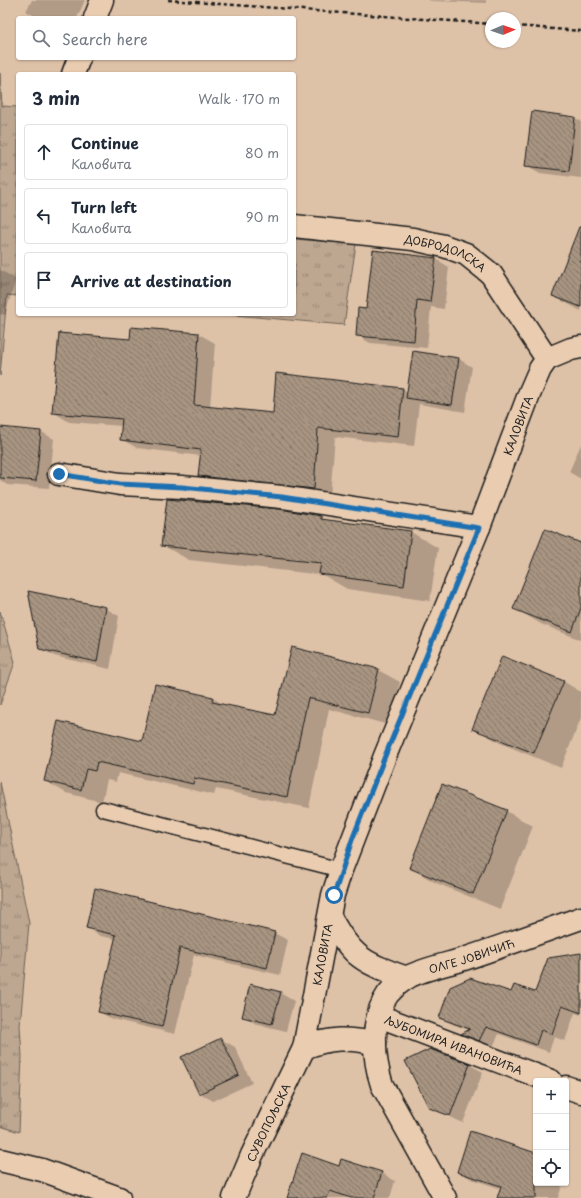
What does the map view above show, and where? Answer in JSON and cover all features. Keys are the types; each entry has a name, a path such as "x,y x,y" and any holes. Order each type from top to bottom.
{"street":[{"path":"96,16 102,0"},
{"path":"74,72 78,60"},
{"name":"ДОБРОДОЛСКА","path":"296,226 413,239 444,246 466,254 492,274 547,359"},
{"path":"547,359 571,349 581,347"},
{"name":"КАЛОВИТА","path":"304,1048 334,895 342,870 385,756 479,528 530,392 540,369 547,359"},
{"path":"59,474 120,484 182,487 282,497 479,528"},
{"path":"330,917 341,938 359,957 374,966 407,978"},
{"name":"ОЛГЕ ЈОВИЧИЋ","path":"444,1198 382,1085 377,1069 375,1043 379,1016 388,994 407,978 581,918"},
{"name":"ЉУБОМИРА ИВАНОВИЋА","path":"379,1016 543,1078"},
{"path":"304,1048 323,1040 340,1039 375,1043"},
{"name":"СУВОПОЉСКА","path":"234,1198 252,1155 304,1048"},
{"path":"569,1087 581,1092"},
{"path":"0,1160 42,1170 119,1198"}],"lane":[{"path":"103,809 342,870"}],"path":[{"path":"168,0 485,24"},
{"path":"521,26 581,31"}],"green space":[{"path":"0,73 2,106 16,107 16,296 7,295 0,376"},
{"path":"296,239 356,244 344,325 245,316 296,316"},
{"path":"0,611 15,662 0,705"},
{"path":"0,782 29,923 20,1026 22,1056 19,1132 0,1126"}],"building":[{"path":"532,111 575,117 569,171 525,166"},
{"path":"579,227 581,227 581,307 552,296"},
{"path":"373,250 436,258 430,302 417,300 414,341 356,336 358,308 366,309"},
{"path":"131,327 199,333 194,405 273,413 276,373 403,388 398,437 318,428 314,489 198,476 201,450 120,440 122,419 52,413 59,333 130,339"},
{"path":"413,351 459,358 452,405 406,398"},
{"path":"0,427 41,431 36,481 0,478"},
{"path":"167,499 280,509 321,516 321,519 411,531 404,586 319,574 321,563 161,546"},
{"path":"545,529 581,543 581,608 572,632 513,609"},
{"path":"28,591 106,607 97,662 39,649"},
{"path":"292,647 379,669 368,713 308,698 287,797 194,778 193,784 97,762 95,771 86,769 81,790 44,781 58,721 142,741 155,684 213,697 212,702 275,715"},
{"path":"502,656 564,681 534,753 472,729"},
{"path":"442,784 507,810 473,894 409,868"},
{"path":"95,888 275,932 267,968 180,948 162,1027 98,1012 116,935 86,928"},
{"path":"581,953 581,1013 562,1006 552,1034 541,1030 536,1045 486,1027 479,1041 461,1034 470,1029 439,1018 450,987 470,978 511,992 514,985 535,992 548,958"},
{"path":"250,984 281,992 272,1024 242,1017"},
{"path":"221,1038 239,1075 199,1094 181,1057"},
{"path":"430,1049 470,1064 450,1116 429,1108 405,1061"},
{"path":"470,1131 533,1152 533,1186 536,1186 536,1198 497,1198 501,1186 457,1172"},
{"path":"302,1153 339,1166 341,1159 382,1172 374,1198 351,1198 330,1191 327,1198 287,1198"}],"route":[{"path":"59,474 120,484 182,487 282,497 479,528 385,756 352,840 334,895"}]}
